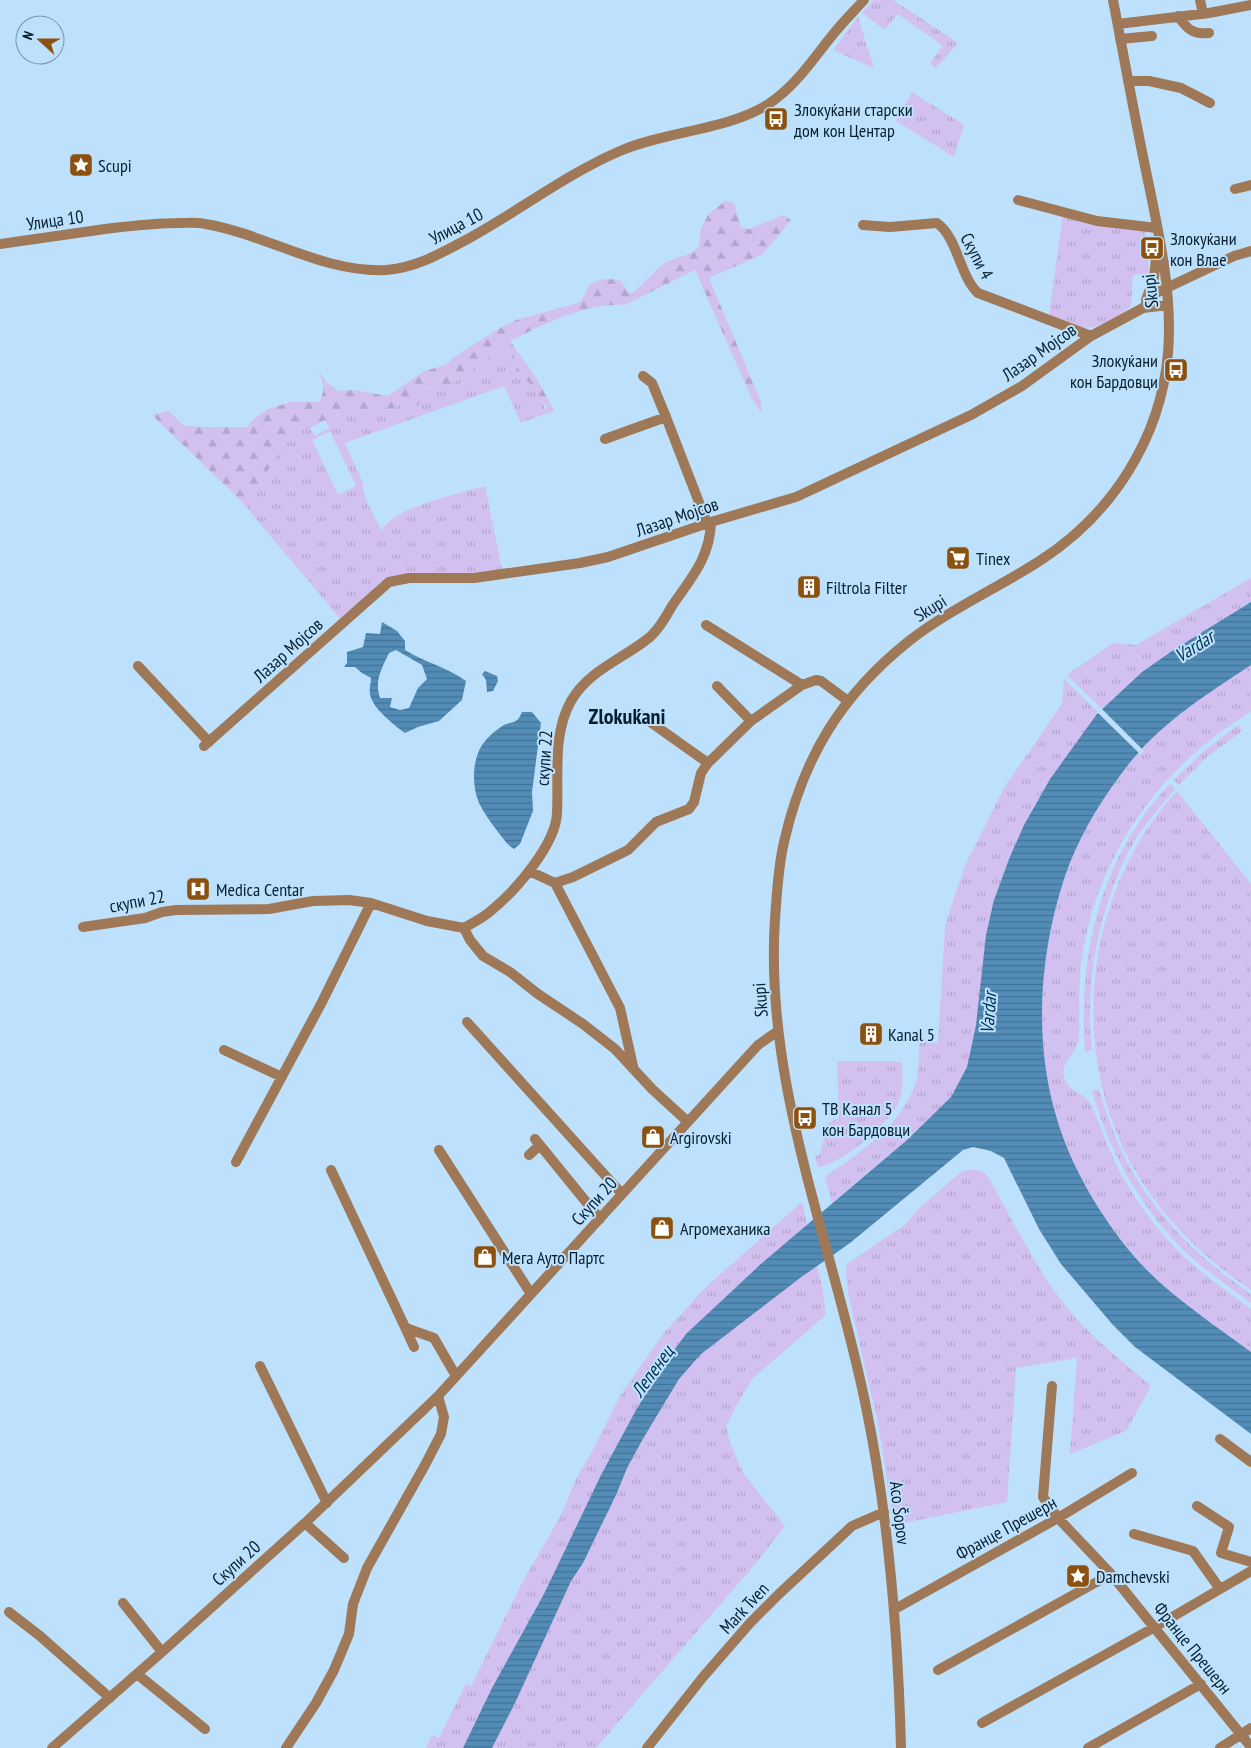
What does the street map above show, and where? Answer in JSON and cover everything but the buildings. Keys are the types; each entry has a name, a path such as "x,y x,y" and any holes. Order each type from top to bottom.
{"street":[{"name":"Улица 10","path":"0,244 134,225 203,223 239,232 327,261 349,266 387,270 405,267 439,255 476,235 585,168 621,151 645,141 737,118 769,104 780,96 797,78 864,0"},
{"name":"Skupi","path":"838,1286 812,1198 791,1108 778,1031 774,980 774,929 783,844 812,757 835,718 848,701 887,660 913,638 939,620 1065,544 1106,504 1144,445 1163,385 1168,357 1167,289 1158,232 1113,0"},
{"path":"1200,0 1203,14"},
{"path":"1118,24 1203,14 1251,5"},
{"path":"1178,16 1188,30 1194,33 1209,33"},
{"path":"1120,39 1152,36"},
{"path":"1128,81 1149,81 1181,88 1210,103"},
{"path":"1234,189 1251,184"},
{"path":"1018,200 1097,221 1158,232 1154,278 1143,308 1168,305"},
{"name":"Cкупи 4","path":"863,225 890,227 937,223 945,231 971,284 978,293 1091,336"},
{"name":"Лазар Мојсов","path":"138,666 206,744 388,582 409,578 474,578 580,563 608,557 709,523 796,497 971,415 1022,386 1091,336 1143,308 1156,293 1234,256 1251,251"},
{"path":"643,376 652,383 709,523"},
{"path":"605,439 666,417"},
{"name":"скупи 22","path":"83,927 145,918 162,912 176,910 269,909 313,901 349,900 371,903 428,921 464,928 492,910 529,871 545,847 555,827 557,815 557,757 560,730 570,703 577,692 593,675 652,636 700,565 711,537 709,523"},
{"path":"706,625 802,685"},
{"path":"555,883 573,877 628,850 656,822 689,809 694,802 701,773 708,763 751,721 802,685 810,681 821,681 848,701"},
{"path":"717,686 751,721"},
{"path":"639,714 708,763"},
{"path":"529,871 555,883 620,1008 633,1067"},
{"path":"236,1162 282,1077 371,903"},
{"path":"464,928 470,940 483,956 510,972 615,1049 652,1089 687,1122"},
{"path":"467,1022 622,1194"},
{"name":"Скупи 20","path":"52,1748 305,1523 438,1396 758,1045 778,1031"},
{"path":"224,1050 282,1077"},
{"path":"529,1155 538,1142 600,1219"},
{"path":"439,1150 531,1294"},
{"path":"331,1170 414,1347"},
{"name":"Aco Šopov","path":"838,1286 865,1399 884,1512 895,1609 901,1748"},
{"path":"404,1325 434,1338 456,1376"},
{"path":"260,1366 327,1502"},
{"name":"Францe Прешерн","path":"1052,1386 1043,1496 1058,1518 1110,1574 1155,1627 1251,1747"},
{"path":"286,1748 316,1703 334,1670 349,1634 352,1604 367,1568 441,1434 444,1417 438,1396"},
{"path":"1220,1439 1251,1462"},
{"name":"Франце Прешерн","path":"895,1609 1058,1518 1132,1473"},
{"path":"1197,1506 1229,1527 1221,1553 1251,1562"},
{"name":"Mark Tven","path":"647,1748 703,1677 780,1594 852,1526 884,1512"},
{"path":"305,1523 344,1558"},
{"path":"1134,1534 1193,1551 1220,1589"},
{"path":"982,1723 1155,1627 1251,1571"},
{"path":"938,1670 1110,1574"},
{"path":"123,1603 162,1652"},
{"path":"9,1612 40,1636 110,1698"},
{"path":"137,1674 205,1729"},
{"path":"1088,1748 1201,1684"},
{"path":"1220,1748 1251,1728"}],"green space":[{"path":"874,0 893,0 958,43 936,68 930,63 943,46 898,14 885,30 862,13"},
{"path":"858,17 874,68 833,50"},
{"path":"912,92 964,125 954,157 896,121"},
{"path":"725,201 734,203 741,227 749,229 783,215 791,220 763,254 709,278 761,402 762,414 752,399 695,270 625,305 595,307 580,311 510,341 537,379 554,411 545,414 546,406 537,393 526,379 518,378 516,370 518,361 506,347 448,386 440,389 427,388 418,391 420,400 418,406 405,401 397,407 388,410 340,414 331,418 332,427 330,428 325,420 310,428 292,432 279,443 278,454 246,507 152,415 169,411 183,425 198,427 247,427 257,416 268,409 291,402 319,402 323,386 318,370 327,383 339,391 353,390 388,396 424,371 446,365 453,358 498,329 516,320 578,303 590,285 598,280 612,279 621,281 628,292 632,294 664,263 692,253 699,246 700,231 708,215"},
{"path":"1063,213 1145,225 1149,273 1133,275 1131,306 1120,315 1099,325 1085,328 1078,327 1049,316"},
{"path":"506,347 518,361 516,370 531,384 543,402 545,414 521,423 504,386 345,443 363,483 364,494 382,531 398,515 412,508 485,486 503,574 398,579 343,622 246,507 278,454 279,443 292,432 310,428 315,436 331,427 331,418 345,412 390,410 405,401 418,405 417,391 449,385","holes":["330,431 356,486 338,495 312,440"]},
{"path":"1251,578 1251,602 1175,649 1142,672 1102,709 1067,675 1113,643 1136,645"},
{"path":"1251,665 1251,712 1218,734 1188,759 1161,787 1137,818 1117,851 1101,887 1089,924 1080,973 1079,1038 1076,1048 1065,1065 1064,1076 1069,1086 1088,1100 1121,1174 1152,1222 1191,1263 1251,1309 1251,1352 1189,1306 1145,1268 1121,1240 1088,1191 1070,1155 1057,1119 1049,1088 1042,1024 1043,991 1051,927 1069,865 1089,823 1132,760 1159,732 1188,708"},
{"path":"1064,679 1099,713 1050,779 1034,806 1009,859 994,900 976,1025 967,1067 951,1097 907,1140 832,1203 825,1177 854,1157 894,1120 905,1106 913,1090 918,1073 919,1042 938,1043 945,926 964,868 1004,788 1062,704"},
{"path":"1238,725 1242,731 1207,757 1179,785 1173,780 1203,752"},
{"path":"1170,784 1175,789 1136,839 1126,857 1107,903 1092,976 1090,1025 1092,1050 1085,1052 1085,979 1090,943 1099,909 1110,875 1126,843 1146,812"},
{"path":"1177,791 1251,884 1251,1290 1202,1252 1173,1222 1147,1190 1136,1172 1114,1126 1100,1076 1094,1026 1095,974 1105,924 1122,876 1146,831"},
{"path":"837,1061 902,1062 902,1092 895,1109 870,1136 841,1158 830,1164 818,1167 815,1156 820,1155 828,1123 839,1118"},
{"path":"1099,1089 1122,1152 1156,1206 1198,1253 1251,1294 1251,1303 1199,1264 1180,1247 1147,1207 1120,1163 1109,1139 1092,1091"},
{"path":"973,1169 985,1173 988,1177 1034,1259 1074,1316 1117,1358 1151,1386 1126,1431 1070,1454 1077,1358 1016,1368 1007,1502 894,1525 879,1428 848,1293 847,1264 906,1224 918,1209 961,1172"},
{"path":"802,1202 822,1285 826,1315 752,1379 726,1427 743,1473 785,1526 757,1562 596,1748 426,1748 432,1735 439,1738 466,1684 471,1686 525,1577 562,1513 577,1477 620,1396 663,1334 706,1287"}],"water":[{"name":"Vardar","path":"1251,602 1251,665 1188,708 1145,746 1114,784 1082,837 1069,865 1051,927 1043,991 1042,1024 1049,1088 1057,1119 1070,1155 1088,1191 1121,1240 1145,1268 1189,1306 1251,1352 1251,1434 1135,1347 1113,1325 1061,1264 1039,1229 1004,1158 991,1151 973,1147 963,1150 850,1243 800,1278 701,1354 679,1379 627,1468 616,1495 583,1563 571,1581 515,1703 492,1748 463,1748 492,1688 544,1594 601,1475 636,1410 669,1357 686,1334 762,1263 907,1140 951,1097 967,1067 976,1025 986,935 994,900 1024,825 1050,779 1097,714 1142,672 1175,649"},
{"path":"382,622 397,631 405,641 405,650 466,681 462,700 439,721 405,733 395,726 384,716 372,699 370,692 371,678 355,667 344,667 347,663 347,652 363,647 366,633 380,634","holes":["396,650 422,665 427,679 418,688 409,708 400,710 390,707 392,698 380,698 378,680 389,653"]},
{"path":"485,671 497,676 498,681 493,691 487,692 486,680 482,674"},
{"path":"522,712 532,712 541,723 532,792 533,811 520,844 514,849 495,829 479,803 476,795 474,770 481,746 502,726 517,720"}],"pier":[{"path":"1101,708 1144,751 1141,755 1097,712"}],"place":[{"name":"Злокуќани старски дом кон Центар","path":"776,119"},
{"name":"Scupi","path":"81,165"},
{"name":"Злокуќани кон Влае","path":"1152,248"},
{"name":"Злокуќани кон Бардовци","path":"1176,370"},
{"name":"Tinex","path":"958,558"},
{"name":"Filtrola Filter","path":"809,587"},
{"name":"Medica Centar","path":"198,889"},
{"name":"Kanal 5","path":"871,1034"},
{"name":"ТВ Канал 5 кон Бардовци","path":"805,1118"},
{"name":"Argirovski","path":"653,1137"},
{"name":"Агромеханика","path":"662,1228"},
{"name":"Мега Ауто Партс","path":"485,1257"},
{"name":"Damchevski","path":"1078,1576"}],"district":[{"name":"Zlokuḱani","path":"627,716"}],"water label":[{"name":"Лепенец","path":"652,1371"}]}
